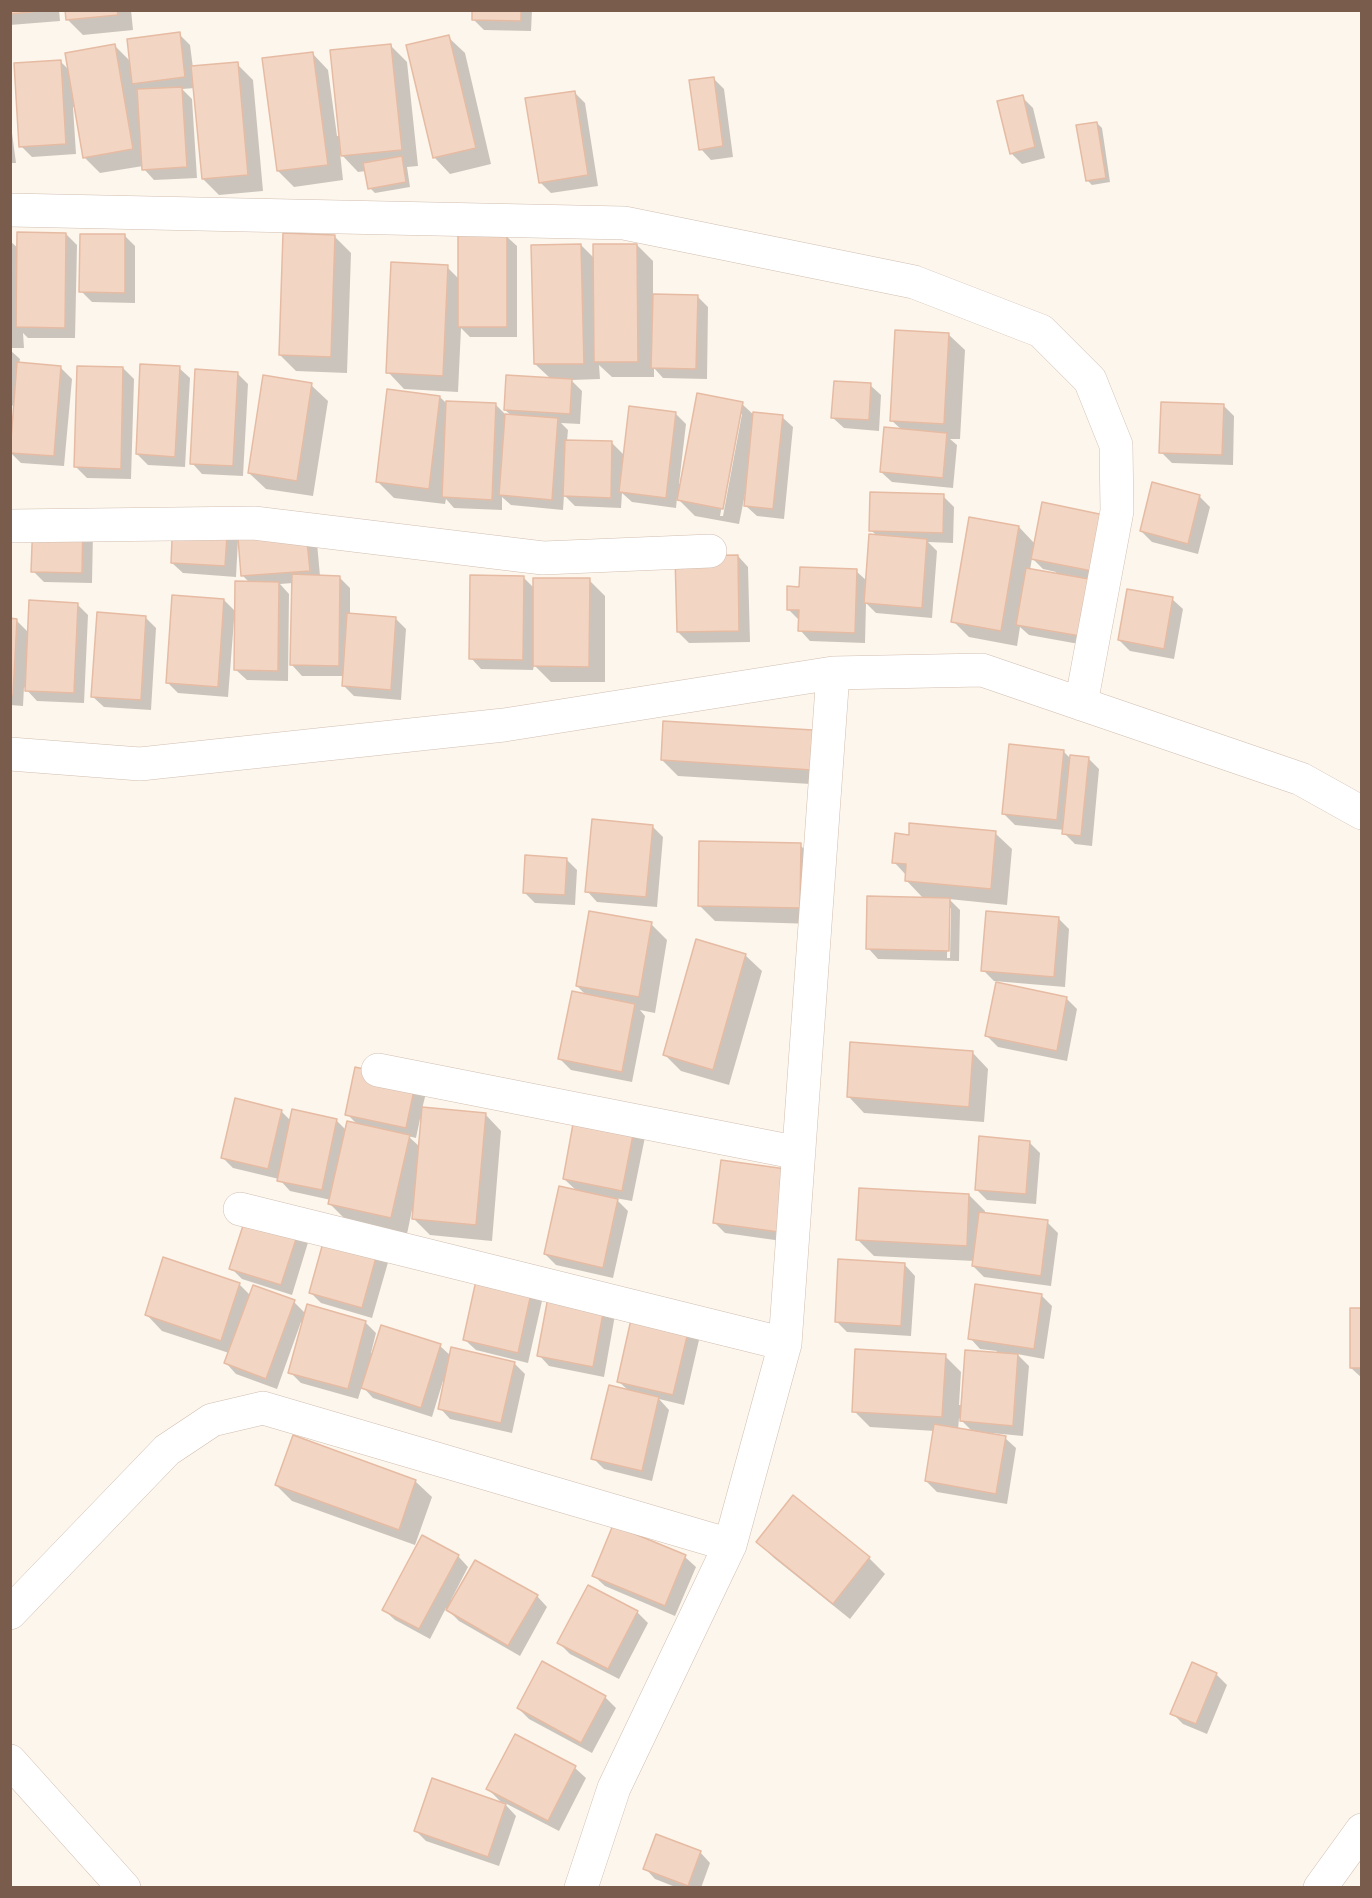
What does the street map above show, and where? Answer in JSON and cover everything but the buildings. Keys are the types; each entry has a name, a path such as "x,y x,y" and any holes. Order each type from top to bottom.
{"street":[{"path":"10,210 624,223 914,282 1041,331 1090,380 1116,444 1117,511 1081,704"},
{"path":"10,526 254,523 543,558 710,551"},
{"path":"10,754 140,764 504,725 833,673 982,670 1300,779 1362,813"},
{"path":"581,1887 614,1788 730,1545 785,1344 833,673"},
{"path":"378,1070 799,1153"},
{"path":"240,1209 785,1344"},
{"path":"10,1613 167,1450 212,1420 263,1408 730,1545"},
{"path":"10,1761 124,1887"},
{"path":"1320,1887 1362,1830"}]}
